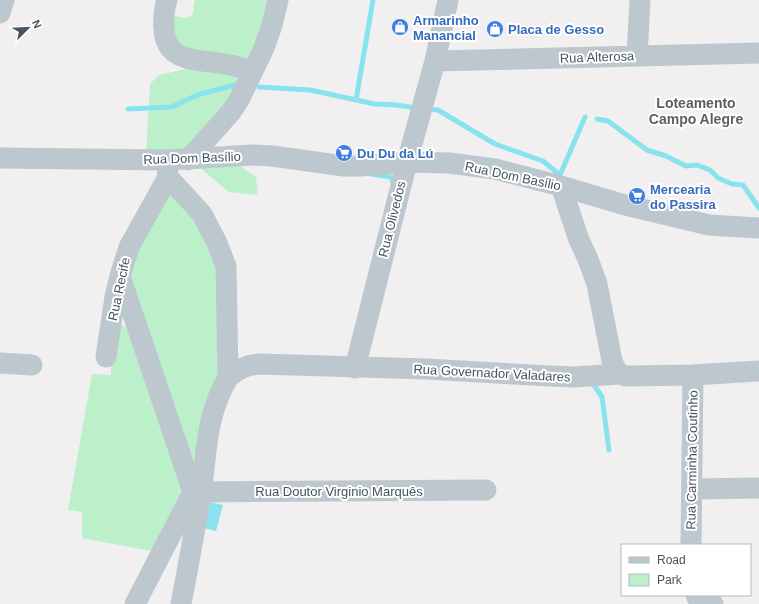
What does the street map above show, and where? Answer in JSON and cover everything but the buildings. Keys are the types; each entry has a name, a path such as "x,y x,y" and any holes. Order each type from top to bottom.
{"street":[{"path":"0,13 4,0"},
{"path":"167,0 163,18 164,38 171,50 183,57 238,66 251,74"},
{"path":"188,160 231,112 264,48 272,25 278,0"},
{"name":"Rua Olivedos","path":"355,368 407,162 422,109 448,0"},
{"path":"637,56 640,0"},
{"name":"Rua Alterosa","path":"434,61 759,53"},
{"name":"Rua Dom Basílio","path":"0,158 168,169 188,160 253,155 272,156 344,166 407,162 449,163 495,169 561,186 625,205 709,225 759,228"},
{"path":"168,169 202,214 217,243 226,266 228,378 223,386 212,414 197,492 181,604"},
{"name":"Rua Recife","path":"106,357 120,276 129,247 168,169"},
{"path":"561,186 579,240 597,284 612,361 620,374"},
{"path":"120,276 197,492 135,604"},
{"path":"0,363 32,365"},
{"name":"Rua Governador Valadares","path":"228,378 236,370 259,364 427,369 574,377 620,374 626,376 693,375 759,370"},
{"name":"Rua Carminha Coutinho","path":"692,544 693,375"},
{"path":"693,489 759,488"},
{"name":"Rua Doutor Virginio Marquês","path":"197,492 486,490"}],"green space":[{"path":"195,0 269,0 253,64 176,46 171,15 186,18 192,16"},
{"path":"196,67 238,70 244,82 189,153 146,155 150,84 159,75"},
{"path":"239,165 256,177 258,195 229,192 199,167"},
{"path":"168,183 198,222 216,259 218,384 197,475 129,280 130,264"},
{"path":"121,325 135,331 187,495 151,551 82,538 82,512 68,510 92,374 111,375 111,361"}],"water":[{"path":"210,502 223,505 216,531 204,528"}],"waterway":[{"path":"356,100 373,0"},
{"path":"128,109 172,107 197,95 235,85"},
{"path":"259,87 310,90 375,104 418,108"},
{"path":"426,109 438,110 495,144 543,161 560,175 585,117"},
{"path":"597,119 608,121 647,150 666,156 686,166 697,165 710,170 718,178 732,184 743,185 759,208"},
{"path":"371,174 391,177 394,185"},
{"path":"592,382 602,397 609,450"}],"place":[{"name":"Armarinho Manancial","path":"400,27"},
{"name":"Placa de Gesso","path":"495,29"},
{"name":"Du Du da Lú","path":"344,153"},
{"name":"Mercearia do Passira","path":"637,196"}],"district":[{"name":"Loteamento Campo Alegre","path":"696,112"}]}
